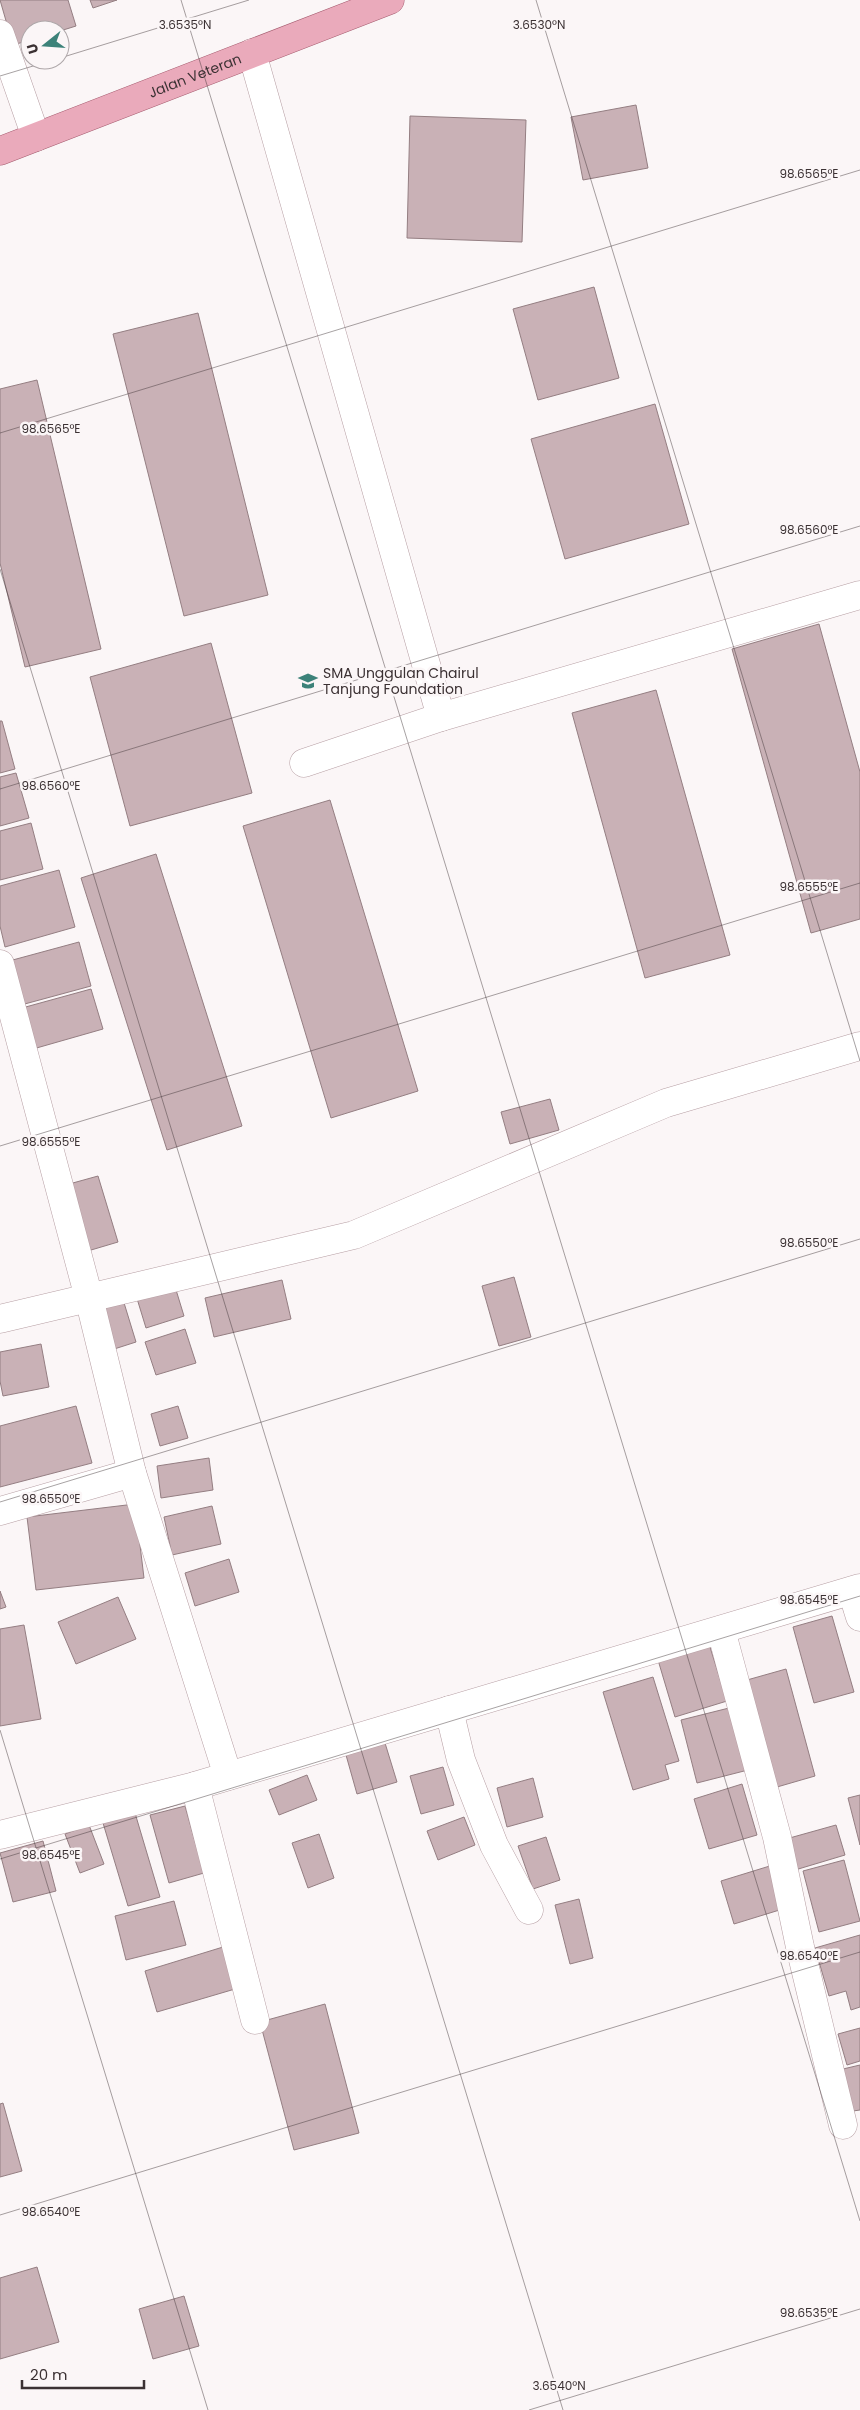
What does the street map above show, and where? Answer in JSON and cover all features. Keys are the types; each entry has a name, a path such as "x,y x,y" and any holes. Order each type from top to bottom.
{"main road":[{"name":"Jalan Veteran","path":"0,151 390,0"}],"street":[{"path":"0,34 36,137"},
{"path":"252,53 441,717"},
{"path":"304,762 441,717 860,595"},
{"path":"0,964 89,1298 132,1473 228,1776"},
{"path":"0,1320 354,1235 666,1103 860,1046"},
{"path":"0,1512 132,1473"},
{"path":"0,1835 195,1786 856,1590 860,1617"},
{"path":"721,1630 777,1837 800,1947 843,2125"},
{"path":"449,1710 462,1760 494,1845 529,1910"},
{"path":"195,1786 255,2020"}],"building":[{"path":"0,0 68,0 76,26 70,28 70,20 20,20 20,43 13,45"},
{"path":"90,0 117,0 93,8"},
{"path":"636,105 648,168 583,180 571,117"},
{"path":"410,116 526,120 522,242 407,238"},
{"path":"594,287 619,378 538,400 513,309"},
{"path":"198,313 268,595 184,616 113,334"},
{"path":"37,380 101,649 25,667 0,563 0,389"},
{"path":"655,404 689,524 565,559 531,439"},
{"path":"819,624 860,772 860,919 811,933 732,649"},
{"path":"211,643 252,793 130,826 90,677"},
{"path":"656,690 730,955 645,978 572,713"},
{"path":"0,721 2,721 15,769 0,773"},
{"path":"16,773 29,818 0,826 0,777"},
{"path":"330,800 418,1091 331,1118 243,826"},
{"path":"31,823 43,869 0,880 0,831"},
{"path":"156,854 242,1126 167,1150 81,878"},
{"path":"59,870 75,927 5,947 0,926 0,886"},
{"path":"79,942 91,986 21,1005 9,961"},
{"path":"91,989 103,1029 33,1049 22,1008"},
{"path":"550,1099 559,1130 510,1144 501,1112"},
{"path":"98,1176 118,1242 81,1253 62,1186"},
{"path":"514,1277 531,1337 499,1346 482,1286"},
{"path":"173,1280 184,1316 146,1328 135,1292"},
{"path":"282,1280 291,1319 214,1337 205,1298"},
{"path":"121,1293 136,1342 108,1351 93,1302"},
{"path":"185,1329 196,1363 156,1375 145,1342"},
{"path":"41,1344 49,1387 3,1396 0,1381 0,1352"},
{"path":"76,1406 92,1463 0,1487 0,1426"},
{"path":"178,1406 188,1438 160,1446 151,1414"},
{"path":"209,1458 213,1490 161,1498 157,1466"},
{"path":"135,1504 144,1578 36,1590 27,1517"},
{"path":"212,1506 221,1544 172,1555 164,1517"},
{"path":"229,1559 239,1592 195,1606 185,1573"},
{"path":"0,1591 6,1607 0,1609"},
{"path":"118,1597 136,1639 76,1664 58,1622"},
{"path":"832,1616 854,1692 814,1703 793,1627"},
{"path":"24,1625 41,1719 0,1726 0,1629"},
{"path":"709,1644 727,1701 675,1717 658,1660"},
{"path":"786,1669 815,1776 777,1787 747,1680"},
{"path":"653,1677 679,1761 665,1765 669,1779 633,1790 603,1692"},
{"path":"733,1707 748,1770 697,1783 681,1720"},
{"path":"385,1743 397,1782 357,1794 346,1755"},
{"path":"443,1767 454,1805 421,1814 410,1776"},
{"path":"307,1775 317,1800 279,1815 269,1790"},
{"path":"533,1778 543,1817 507,1827 497,1788"},
{"path":"742,1784 757,1835 709,1849 694,1799"},
{"path":"860,1795 860,1845 848,1798"},
{"path":"185,1806 204,1873 169,1883 150,1815"},
{"path":"135,1813 160,1897 128,1906 103,1823"},
{"path":"464,1817 475,1845 438,1860 427,1831"},
{"path":"89,1825 104,1864 80,1873 65,1834"},
{"path":"836,1825 845,1855 795,1870 786,1839"},
{"path":"319,1834 334,1878 308,1888 292,1843"},
{"path":"546,1837 560,1880 533,1889 518,1846"},
{"path":"43,1841 56,1891 13,1902 0,1853"},
{"path":"844,1860 860,1921 819,1932 803,1871"},
{"path":"773,1865 786,1908 734,1924 721,1881"},
{"path":"579,1899 593,1958 570,1964 555,1905"},
{"path":"174,1901 186,1945 126,1960 115,1916"},
{"path":"860,1935 860,2007 851,2010 846,1991 829,1996 815,1948"},
{"path":"223,1947 235,1989 157,2012 145,1971"},
{"path":"325,2004 359,2133 294,2150 260,2022"},
{"path":"860,2028 860,2061 847,2065 838,2034"},
{"path":"860,2065 860,2110 853,2111 843,2069"},
{"path":"3,2103 22,2171 0,2177 0,2104"},
{"path":"37,2267 59,2342 0,2359 0,2278"},
{"path":"184,2296 199,2346 153,2359 139,2309"}],"place":[{"name":"SMA Unggulan Chairul Tanjung Foundation","path":"308,681"}]}
